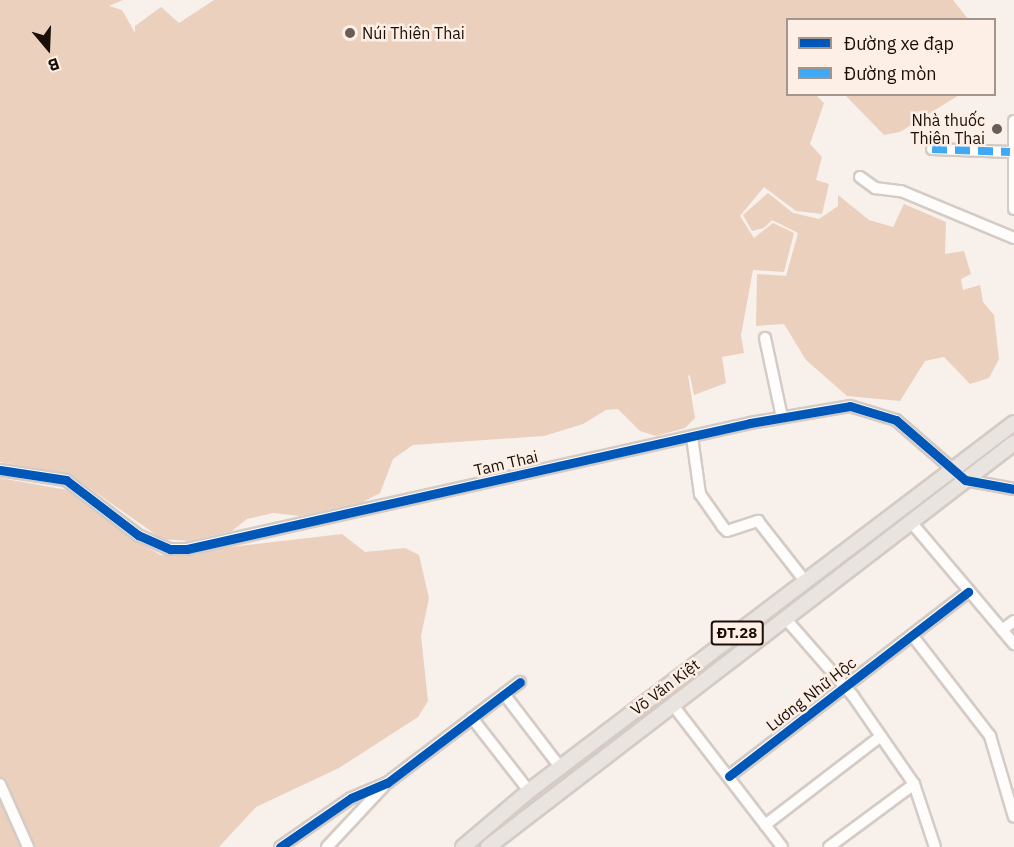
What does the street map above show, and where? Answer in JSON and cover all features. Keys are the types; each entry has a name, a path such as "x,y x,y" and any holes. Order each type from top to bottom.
{"main road":[{"name":"Võ Văn Kiệt","path":"463,847 560,767 1014,423"},
{"name":"Võ Văn Kiệt","path":"488,847 1014,443"}],"street":[{"path":"1014,121 1010,152 1014,209"},
{"path":"932,149 1010,152"},
{"path":"860,177 875,188 901,191 1014,238"},
{"path":"765,338 782,417"},
{"name":"Tam Thai","path":"0,470 66,480 138,535 161,547 187,549 782,417 850,406 872,410 896,420 951,471 965,480 1014,489"},
{"path":"692,437 700,494 722,526 727,531 758,521 805,581"},
{"path":"910,522 1014,644"},
{"name":"Lương Nhữ Hộc","path":"729,776 968,592"},
{"path":"785,618 845,686 914,784 935,847"},
{"path":"1002,630 1014,621"},
{"path":"912,635 990,736 1014,817"},
{"path":"327,847 387,783 520,682"},
{"path":"504,694 560,767"},
{"path":"672,704 782,847"},
{"path":"472,718 529,791"},
{"path":"765,825 881,736"},
{"path":"280,847 351,798 387,783"},
{"path":"0,784 28,847"},
{"path":"829,847 914,784"}],"shaded area":[{"path":"0,0 123,0 109,6 122,10 135,33 135,26 161,7 179,23 214,0 953,0 967,18 786,18 786,96 817,96 824,103 810,144 822,157 816,180 829,184 822,214 796,211 764,187 740,216 754,238 773,223 794,233 784,272 753,270 741,335 744,353 722,357 726,383 694,395 688,375 695,418 685,428 656,436 640,431 618,409 606,410 583,424 544,436 413,445 393,459 380,493 363,502 300,516 273,513 247,519 232,531 188,541 162,539 71,475 0,462"},
{"path":"846,96 957,96 900,132 884,135"},
{"path":"768,193 793,213 819,219 838,206 838,195 869,220 893,227 904,204 946,222 945,254 964,251 971,274 961,279 963,290 980,285 983,302 994,315 999,359 989,378 970,384 944,357 925,361 900,401 847,396 806,360 784,324 756,326 757,274 786,276 798,233 772,220 764,228 752,231 743,215"},
{"path":"0,478 67,490 130,538 161,555 342,534 365,552 405,548 419,555 429,598 421,636 428,701 418,717 339,768 256,807 219,847 0,847"}],"marked path":[{"path":"932,149 1010,152"}],"cycle path":[{"path":"0,470 66,480 138,535 170,549 187,549 750,423 850,406 896,420 965,480 1014,489"},
{"path":"729,776 968,592"},
{"path":"280,847 351,798 387,783 520,682"}],"place":[{"name":"Núi Thiên Thai","path":"350,33"},
{"name":"Nhà thuốc Thiên Thai","path":"997,129"}]}
